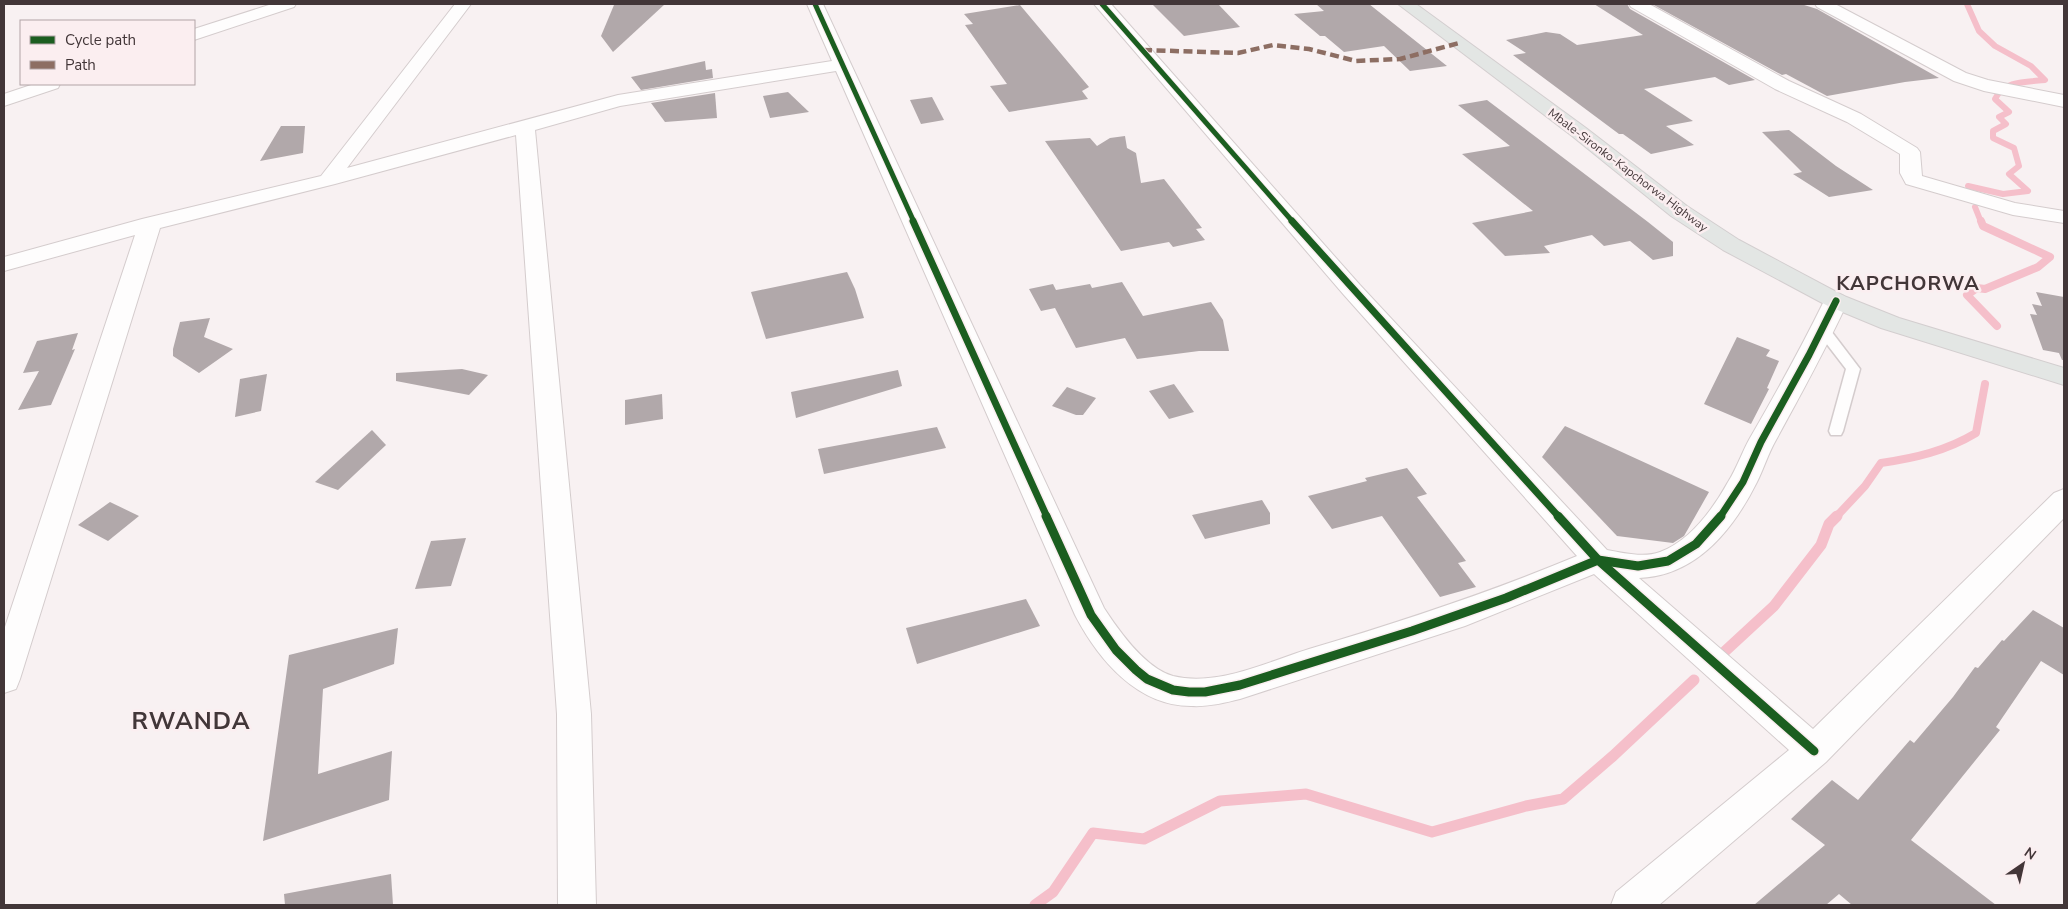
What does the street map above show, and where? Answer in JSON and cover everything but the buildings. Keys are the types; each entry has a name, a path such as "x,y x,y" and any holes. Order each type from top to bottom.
{"main road":[{"name":"Mbale-Sironko-Kapchorwa Highway","path":"1406,4 1579,132 1693,221 1732,245 1836,300 1890,323 2064,377"}],"street":[{"path":"195,35 288,4"},
{"path":"328,180 464,4"},
{"path":"815,4 1091,615 1114,649 1146,676 1173,690 1190,692 1233,686 1475,610 1598,560 1643,566 1660,565 1677,557 1707,534 1741,486 1753,457 1823,330 1836,300"},
{"path":"1102,4 1352,290 1598,560 1814,751"},
{"path":"1638,4 1782,85 1854,118 1910,152 1910,173 1914,180 1983,201 2064,218"},
{"path":"1823,4 1960,76 1984,85 2064,101"},
{"path":"4,264 150,224 328,180 618,101 843,65"},
{"path":"4,100 48,85"},
{"path":"525,127 574,714 577,905"},
{"path":"4,680 150,224"},
{"path":"1630,905 1814,751 2064,500"}],"lane":[{"path":"1823,330 1853,369 1836,431"}],"waterway":[{"path":"1967,4 1979,31 1995,46 2031,66 2045,80 2010,85 2004,88 1995,99 2009,112 1999,117 2006,124 1993,131 1993,138 2014,148 2019,166 2009,174 2028,191 2003,194 1968,186"},
{"path":"1975,207 1981,222"},
{"path":"1981,221 1983,226 2050,257 2038,267 1985,289 1977,288 1967,295 1997,326"},
{"path":"1836,517 1865,486 1881,463 1930,453 1953,445 1976,433 1985,384"},
{"path":"1722,654 1774,606 1821,545 1829,524 1836,517"},
{"path":"1035,905 1053,892 1093,833 1144,839 1220,801 1306,794 1432,832 1526,806 1563,799 1613,756 1694,680"}],"marked path":[{"path":"1143,50 1238,53 1273,45 1309,49 1356,61 1400,59 1459,43"}],"cycle path":[{"path":"815,4 1091,615 1125,660 1147,679 1173,690 1205,692 1258,680 1491,604 1598,560 1618,564 1648,566 1677,557 1696,544 1705,535 1734,497 1836,301"},
{"path":"1102,4 1352,290 1598,560 1814,751"}],"district":[{"name":"KAPCHORWA","path":"1908,283"},
{"name":"RWANDA","path":"191,721"}]}
